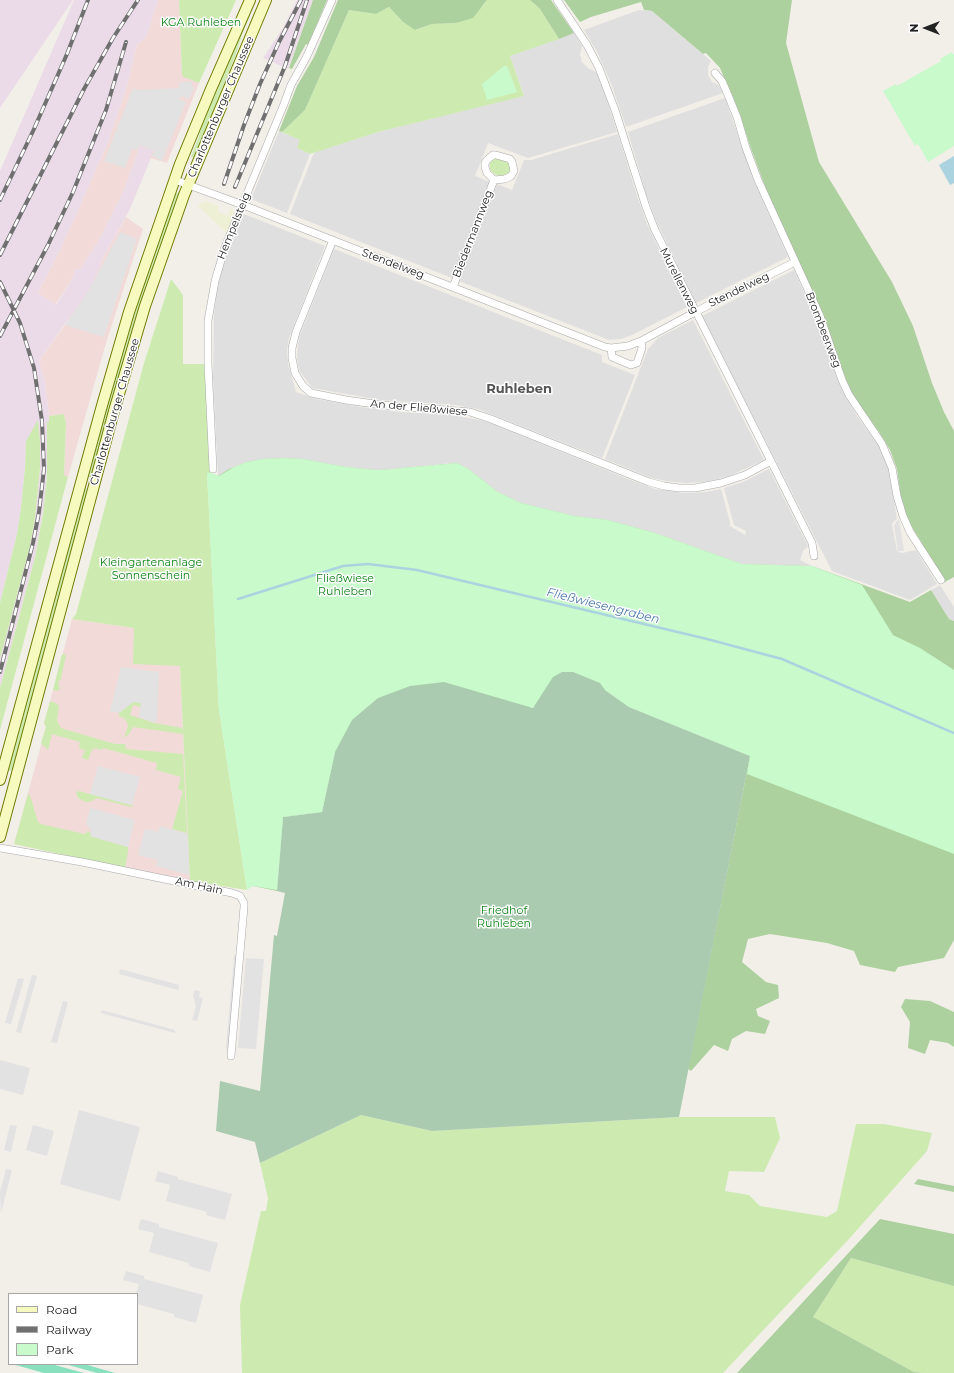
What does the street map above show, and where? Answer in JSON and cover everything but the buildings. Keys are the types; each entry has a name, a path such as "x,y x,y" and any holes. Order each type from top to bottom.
{"main road":[{"name":"Charlottenburger Chaussee","path":"0,780 122,336 175,180 211,89 250,0"},
{"name":"Charlottenburger Chaussee","path":"0,837 129,360 162,257 189,184 266,0"}],"street":[{"name":"Hempelsteig","path":"213,469 208,364 208,321 212,291 220,264 291,85 307,56 332,0"},
{"name":"Murellenweg","path":"557,0 587,45 599,68 616,110 646,207 655,230 812,543 814,556"},
{"name":"Brombeerweg","path":"716,73 722,81 737,117 746,148 758,180 820,316 842,380 849,395 882,444 888,456 902,516 910,532 941,580"},
{"name":"Stendelweg","path":"175,180 189,184 605,347 611,348 628,346 641,341 795,262"},
{"name":"Biedermannweg","path":"452,287 494,180"},
{"name":"An der Fließwiese","path":"333,240 296,332 292,348 295,373 303,386 312,393 382,405 470,412 644,480 664,486 695,488 721,484 745,475 771,461"},
{"path":"611,348 612,357 630,365 637,363 642,348 641,341"},
{"path":"0,780 15,783"},
{"name":"Am Hain","path":"0,848 82,862 232,893 240,896 244,903 244,908 231,1056"}],"shaded area":[{"path":"0,0 73,0 0,108"},
{"path":"74,0 158,0 146,38 137,44 127,86 107,145 61,248 38,293 56,305 71,281 76,269 80,270 99,240 125,188 140,146 153,151 129,211 100,263 101,264 90,288 39,361 45,382 49,416 49,422 47,422 48,450 45,500 35,557 0,688 0,659 30,546 35,518 40,468 40,442 26,441 25,468 17,534 0,603 0,171"},
{"path":"158,0 179,0 182,75 199,83 167,163 150,158 140,146 125,188 99,240 80,270 76,269 71,281 55,305 38,293 61,248 107,145 127,86 137,44 146,38"},
{"path":"297,0 313,0 288,69 263,58 283,28"},
{"path":"639,10 652,11 711,61 708,67 708,75 712,82 719,85 723,93 626,127 611,83 597,52 584,30"},
{"path":"574,33 582,46 580,54 582,62 589,69 596,72 605,94 617,132 528,158 488,143 475,176 490,182 452,278 290,214 315,152 378,132 524,95 510,56"},
{"path":"180,82 192,82 192,87 194,88 189,99 181,96 179,100 186,102 162,161 152,156 154,151 140,145 137,150 132,149 125,168 104,161 133,88 137,90 179,88"},
{"path":"725,98 754,181 788,257 696,303 658,225 647,197 628,132"},
{"path":"279,131 301,140 297,148 310,154 287,213 251,199"},
{"path":"618,134 647,224 687,307 632,335 621,339 609,340 459,281 497,184 512,190 524,160 531,160"},
{"path":"244,214 325,246 289,338 287,349 288,364 296,392 316,399 361,407 401,412 451,415 490,423 655,489 684,493 706,492 721,489 730,526 745,535 746,531 734,525 724,488 743,482 769,469 808,546 803,551 800,560 812,566 742,564 655,533 608,520 574,516 521,503 498,492 467,468 453,463 377,470 346,467 303,459 263,459 247,462 218,476 213,377 214,314 221,273"},
{"path":"126,217 143,229 106,343 68,477 64,475 66,424 64,414 49,416 45,382 39,361 65,325"},
{"path":"120,232 137,239 104,337 65,325 90,288"},
{"path":"334,249 602,355 602,362 635,375 602,458 478,409 455,405 381,400 312,388 299,370 297,358 298,344 300,335"},
{"path":"794,270 812,310 841,388 857,416 881,449 888,467 897,519 892,525 897,551 902,553 916,550 937,584 910,600 832,571 702,316"},
{"path":"693,320 764,460 729,476 710,481 687,483 652,478 605,459 648,349 658,338"},
{"path":"899,519 904,551 898,551 894,526"},
{"path":"940,585 954,607 954,621 949,619 931,590"},
{"path":"72,619 134,628 180,666 190,881 14,844 46,727 44,723"},
{"path":"121,667 159,672 157,718 155,723 139,717 141,703 133,702 119,713 110,711"},
{"path":"98,766 140,777 132,805 90,794"},
{"path":"90,808 135,820 128,847 90,836 91,830 86,824"},
{"path":"160,826 188,834 189,875 156,866 158,860 138,855 145,829 158,832"},
{"path":"237,953 229,1049 226,1048 234,956"},
{"path":"246,958 264,959 256,1049 238,1048"},
{"path":"120,969 179,985 178,990 119,974"},
{"path":"32,975 37,976 21,1033 16,1032"},
{"path":"18,978 24,979 11,1024 5,1023"},
{"path":"195,990 200,991 199,997 203,998 197,1021 192,1020 196,1006 193,995"},
{"path":"63,1001 68,1002 57,1043 51,1042"},
{"path":"102,1010 175,1030 175,1033 101,1013"},
{"path":"0,1060 30,1068 23,1095 0,1089"},
{"path":"79,1110 140,1127 120,1201 60,1184"},
{"path":"10,1125 17,1126 11,1152 4,1150"},
{"path":"33,1125 54,1131 47,1156 26,1150"},
{"path":"6,1169 12,1170 1,1213 0,1192"},
{"path":"158,1171 178,1177 178,1179 232,1194 225,1220 206,1215 207,1212 166,1201 170,1185 155,1181"},
{"path":"141,1219 159,1224 159,1227 218,1243 210,1272 189,1266 189,1263 149,1252 154,1233 138,1229"},
{"path":"126,1271 144,1276 144,1279 203,1295 196,1323 174,1317 174,1314 138,1304 138,1293 136,1293 139,1284 123,1280"}],"green space":[{"name":"KGA Ruhleben","path":"179,0 236,0 199,83 182,76"},
{"path":"313,0 327,0 308,45 306,44 292,69 289,68"},
{"path":"338,0 487,0 473,18 456,23 432,24 415,30 403,22 389,7 376,14 349,10 305,110 282,132 279,131 297,86 314,57"},
{"path":"487,0 530,0 540,9 559,39 510,56 524,96 378,132 310,154 297,148 300,140 282,132 305,110 349,10 376,14 389,7 403,22 416,30 432,24 456,23 483,6"},
{"path":"530,0 551,0 574,33 559,39 540,9"},
{"path":"564,0 792,0 786,43 819,162 892,282 913,326 932,383 954,431 954,577 943,583 941,575 909,522 901,498 897,469 890,450 851,391 818,304 766,189 739,112 720,68 706,53 703,54 652,11 644,10 641,2 591,17 580,22"},
{"path":"248,15 250,16 235,57 194,158 191,157 199,136 204,116"},
{"path":"952,52 954,55 954,146 928,162 918,144 915,146 883,91 896,84 897,86 941,61 940,59"},
{"path":"504,66 507,66 517,92 487,100 482,84"},
{"path":"497,158 510,163 511,170 507,175 498,176 490,169 490,161"},
{"path":"180,191 139,311 114,393 92,477 89,477 87,475 135,310 174,195"},
{"path":"206,201 219,206 217,211 228,216 230,209 233,210 234,218 227,233 197,205"},
{"name":"Kleingartenanlage Sonnenschein","path":"171,279 183,295 183,364 208,364 213,469 212,473 207,473 219,710 247,890 190,881 180,666 133,664 134,628 72,619 76,614 144,363"},
{"path":"64,414 66,424 64,475 68,477 0,730 0,688 35,557 43,514 47,477 47,422 49,422 49,416"},
{"path":"38,420 40,468 35,518 30,546 0,659 0,603 17,534 25,468 26,441"},
{"name":"Fließwiese Ruhleben","path":"263,459 303,459 346,467 377,470 457,463 467,468 498,492 521,503 574,516 608,520 655,533 742,564 812,566 910,602 931,590 949,619 954,621 954,693 578,651 954,760 954,940 944,958 898,967 895,972 860,965 854,951 827,943 770,934 748,939 742,962 766,982 778,985 779,998 756,1009 758,1016 770,1021 765,1034 746,1031 732,1039 728,1051 714,1045 691,1071 688,1069 750,756 629,707 605,690 335,752 322,812 283,817 277,891 253,886 218,476 229,469 247,462"},
{"name":"Fließwiese Ruhleben","path":"263,459 303,459 346,467 377,470 457,463 467,468 498,492 521,503 574,516 608,520 655,533 742,564 812,566 862,585 893,635 920,648 954,670 954,854 747,774 750,756 629,707 605,690 600,683 573,672 562,672 553,677 533,708 444,682 410,686 378,698 352,720 335,752 322,812 283,817 277,890 253,886 247,890 219,710 207,473 212,473 219,476 234,467 247,462"},
{"path":"86,488 88,490 13,769 8,771 84,489"},
{"path":"62,654 66,655 61,679 58,682 60,689 58,691 53,690"},
{"name":"Friedhof Ruhleben","path":"562,672 573,672 600,683 605,690 629,707 750,756 679,1117 432,1131 361,1115 260,1163 255,1142 216,1131 220,1081 260,1091 274,935 277,936 285,893 277,891 283,817 322,812 335,752 352,720 378,698 410,686 444,682 533,708 553,677"},
{"path":"50,701 59,706 57,720 60,727 64,729 115,744 125,744 126,749 183,754 187,833 172,829 183,791 178,789 181,777 156,770 157,763 103,748 102,750 95,748 92,750 88,760 82,758 85,750 79,748 80,742 52,734 48,750 41,743 46,727 44,723"},
{"path":"133,702 142,703 141,707 133,705 130,715 155,723 182,728 183,734 133,727 129,734 124,738 128,726 124,718 119,716 119,713"},
{"path":"79,791 134,806 131,807 97,798 86,802 78,798 76,792"},
{"path":"28,794 30,795 38,822 41,824 85,834 88,831 91,833 90,836 128,847 125,868 14,844"},
{"path":"905,999 930,1001 954,1012 954,1047 948,1043 930,1040 925,1054 908,1048 910,1022 901,1007"},
{"path":"361,1115 432,1131 679,1117 775,1117 780,1138 764,1172 729,1171 725,1191 749,1195 760,1206 827,1217 837,1211 856,1124 884,1124 932,1133 927,1151 849,1239 723,1373 242,1373 240,1305 261,1211 266,1211 268,1198 260,1163"},
{"path":"918,1179 954,1186 954,1192 914,1184"},
{"path":"880,1219 954,1234 954,1286 851,1258 813,1317 914,1372 924,1373 737,1373"},
{"path":"851,1258 954,1286 954,1373 914,1372 813,1317"},
{"path":"16,1365 55,1365 84,1373 44,1373"},
{"path":"69,1365 87,1365 115,1373 97,1373"}],"water":[{"path":"954,156 954,183 950,185 939,165"}],"waterway":[{"name":"Fließwiesengraben","path":"238,599 343,566 368,564 417,570 707,639 782,659 954,733"}],"railway":[{"path":"0,200 34,129 67,54 88,0"},
{"path":"0,255 84,89 113,38 138,0"},
{"path":"224,184 260,84 279,42 301,0"},
{"path":"235,187 285,66 307,0"},
{"path":"0,336 48,245 73,192 106,110 126,42"},
{"path":"0,282 20,323 34,368 42,421 44,469 39,512 33,543 0,672"}],"district":[{"name":"Ruhleben","path":"519,389"}]}
